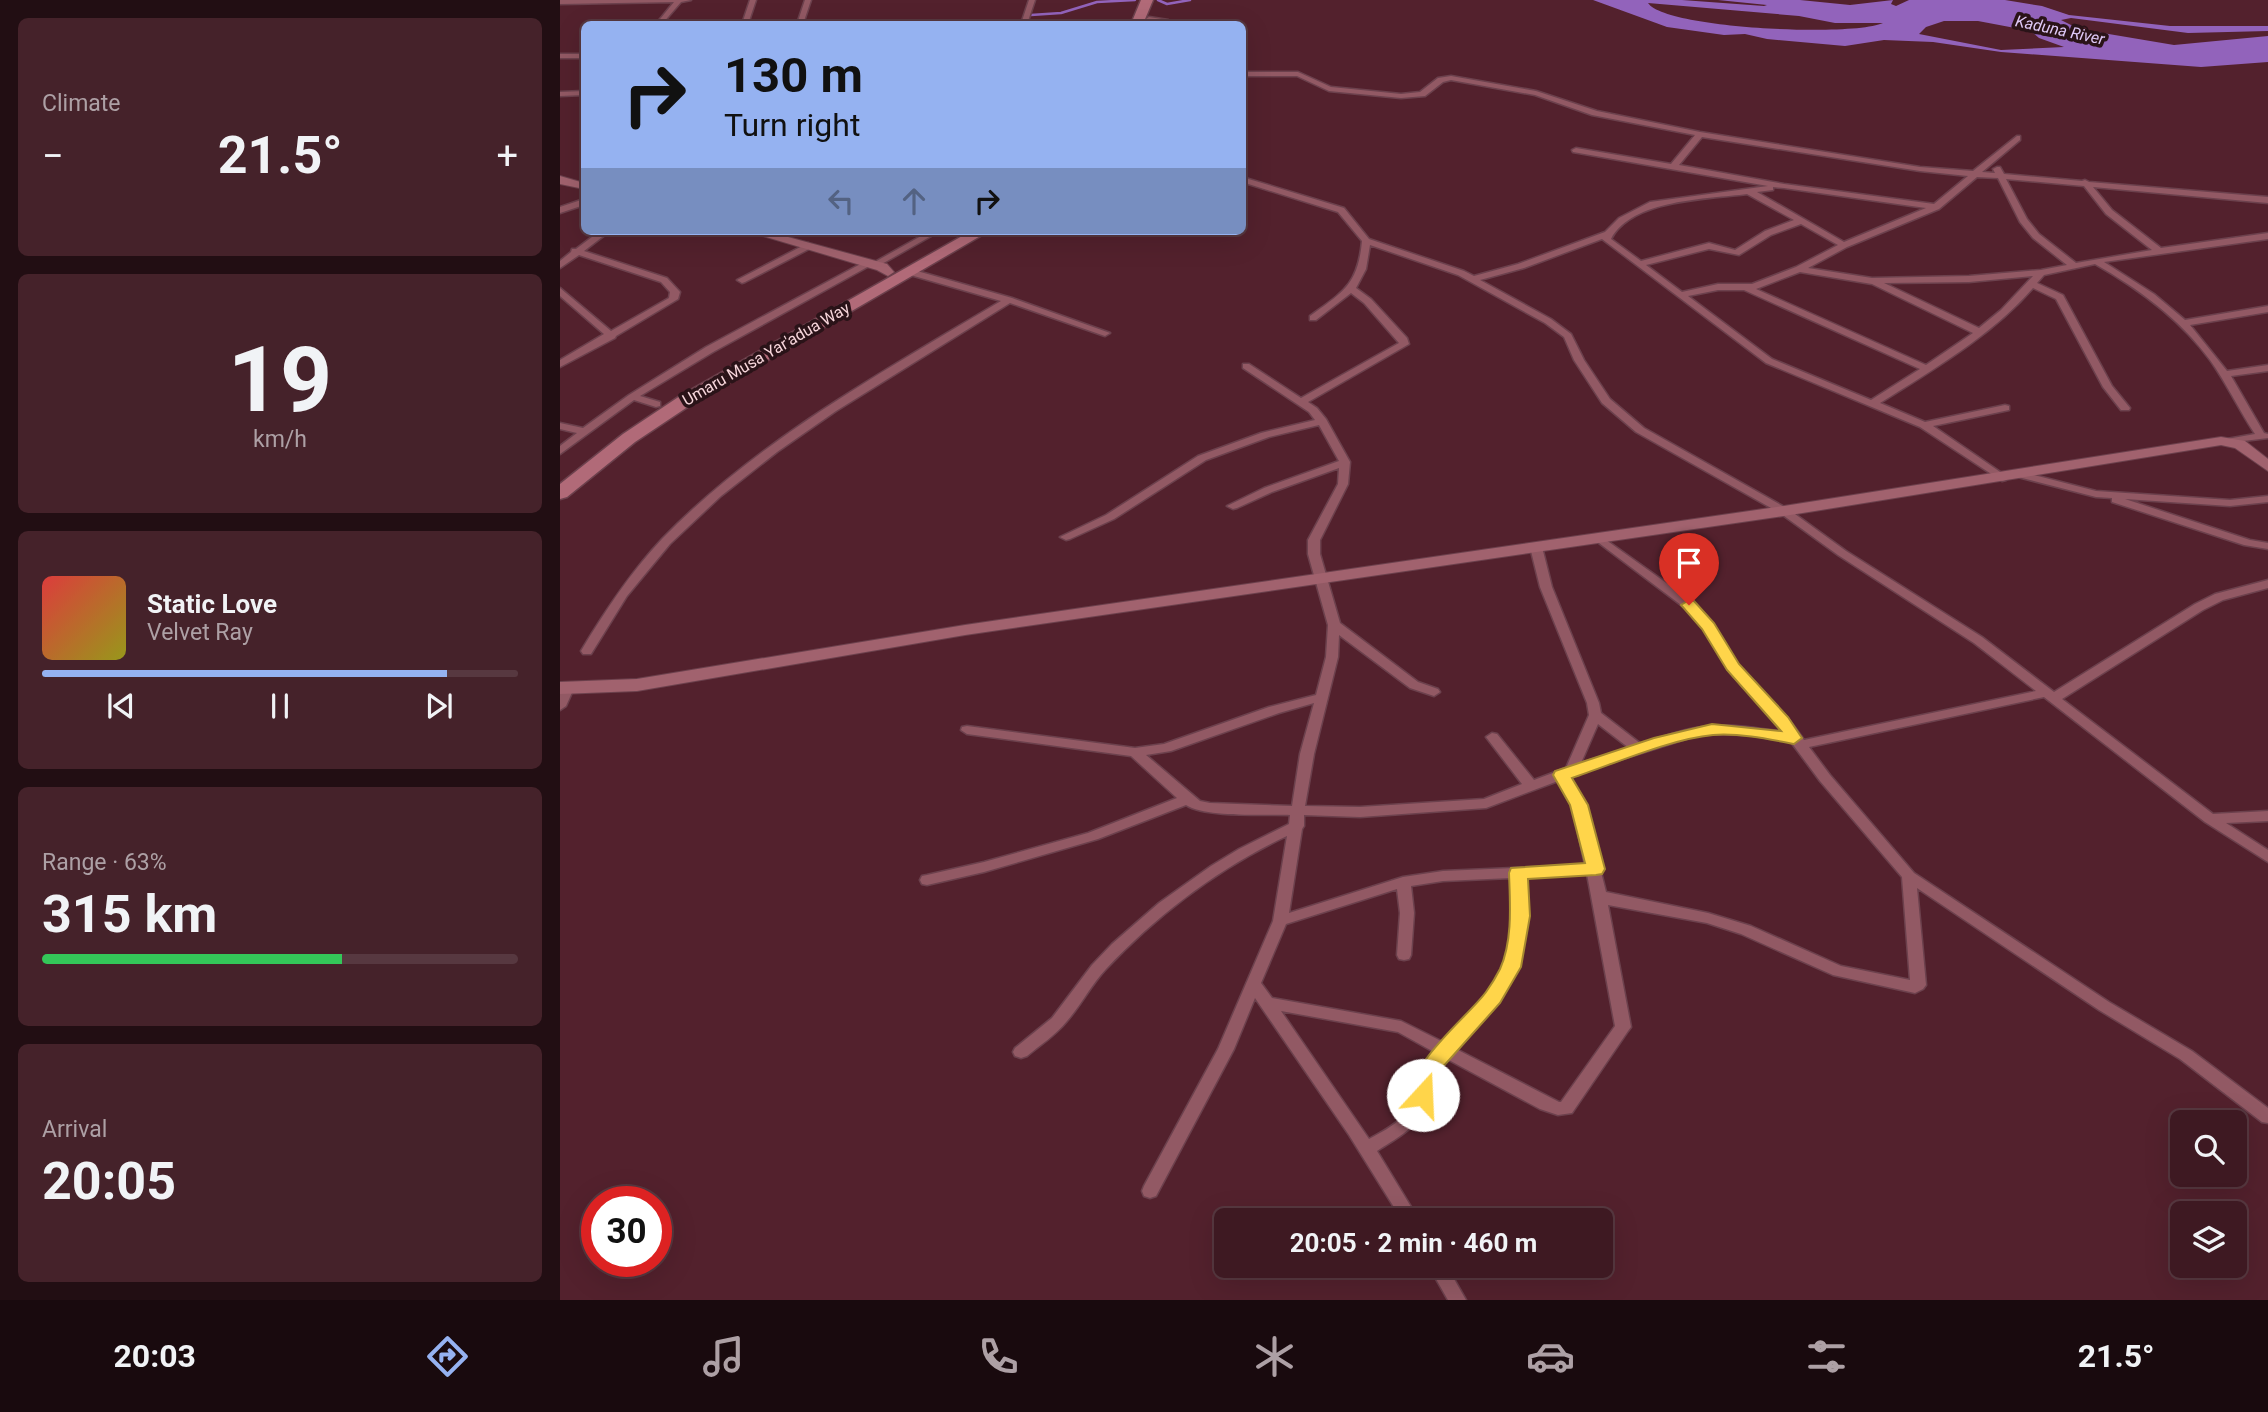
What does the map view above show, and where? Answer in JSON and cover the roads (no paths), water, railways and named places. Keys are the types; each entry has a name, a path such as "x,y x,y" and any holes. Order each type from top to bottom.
{"main road":[{"path":"1141,21 1147,0"},
{"path":"1141,21 1156,0"},
{"name":"Umaru Musa Yar'adua Way","path":"560,473 656,404 888,267 952,235"},
{"name":"Umaru Musa Yar'adua Way","path":"560,493 629,438 888,267 972,235"}],"street":[{"path":"662,21 679,0"},
{"path":"560,2 688,0"},
{"path":"746,21 753,0"},
{"path":"801,21 808,0"},
{"path":"1025,21 1031,0"},
{"path":"560,57 581,56"},
{"path":"1246,74 1297,74 1329,89 1401,96 1422,94 1441,80 1451,78 1536,93 1595,113 1700,134 1920,169 2001,174 2268,200"},
{"path":"560,94 581,93"},
{"path":"1674,166 1700,134"},
{"path":"1681,295 1718,287 1747,288 1799,269 1844,245 1936,207 2017,138"},
{"path":"1576,150 1784,186 1936,207"},
{"path":"1990,161 2001,174 2023,220 2036,236 2074,266"},
{"path":"560,178 581,184"},
{"path":"1246,180 1337,209 1366,241 1474,279 1548,321 1568,336 1579,360 1606,401 1640,430 1784,511 1842,553 1978,640 2210,818 2268,857"},
{"path":"2085,182 2109,212 2159,251"},
{"path":"1784,186 1653,204 1622,220 1605,239 1769,361 1924,425 2002,478"},
{"path":"1749,191 1844,245"},
{"path":"560,210 581,203"},
{"path":"1640,264 1709,246 1739,253 1768,233 1803,220"},
{"path":"1474,279 1521,266 1608,234"},
{"path":"560,265 575,251 600,235"},
{"path":"767,235 1009,300 1105,333"},
{"path":"776,235 888,267"},
{"path":"560,451 583,431 670,372 888,267 931,235"},
{"path":"1799,269 1872,281 1935,281 2041,273 2095,261 2268,236"},
{"path":"1313,318 1353,290 1365,255 1366,241"},
{"path":"742,280 808,246"},
{"path":"560,364 673,299 675,292 664,280 575,251"},
{"path":"560,706 564,688 636,685 965,630 1784,511 2264,436 2225,374 2184,323 2143,288 2095,261"},
{"path":"1871,404 2003,316 2041,273"},
{"path":"1872,281 1979,332"},
{"path":"2032,284 2060,297 2108,387 2125,408"},
{"path":"1747,288 1927,369"},
{"path":"1302,401 1404,344 1404,340 1393,334 1366,297 1353,290"},
{"path":"560,291 611,336"},
{"path":"587,651 600,627 625,593 684,524 770,452 856,394 1009,300"},
{"path":"2184,323 2267,310"},
{"path":"1150,1191 1226,1049 1280,920 1307,754 1332,657 1334,625 1323,577 1314,554 1314,540 1343,484 1345,462 1322,421 1302,401 1246,366"},
{"path":"2225,374 2268,368"},
{"path":"633,397 656,404"},
{"path":"1924,425 2005,408"},
{"path":"1066,537 1110,517 1202,458 1265,435 1322,421"},
{"path":"560,426 583,431"},
{"path":"2231,441 2240,444 2268,466"},
{"path":"1233,506 1268,489 1345,462"},
{"path":"2022,475 2096,494 2248,543 2268,546"},
{"path":"2096,494 2230,503 2268,499"},
{"path":"1599,538 1689,605 1709,626 1732,667 1782,720 1797,742 1909,876 2104,1006 2186,1055 2268,1117"},
{"path":"1266,1003 1401,1027 1558,1109 1566,1108 1623,1027 1596,869 1579,805 1566,773 1595,715 1593,703 1546,587 1536,547"},
{"path":"1135,752 1196,806 1360,812 1486,803 1639,749 1712,730 1749,731 1797,742 2051,695 2218,597 2268,584"},
{"path":"1334,625 1413,685 1434,692"},
{"path":"967,730 1135,752 1166,748 1274,710 1322,697"},
{"path":"1595,715 1639,749"},
{"path":"1492,737 1531,786"},
{"path":"927,880 1093,836 1187,799"},
{"path":"2210,818 2268,816"},
{"path":"1021,1052 1061,1018 1097,968 1148,921 1233,858 1262,841 1297,826"},
{"path":"1280,920 1403,882 1443,876 1596,869"},
{"path":"1369,1148 1406,1124 1417,1108 1433,1064 1493,998 1511,967 1521,916 1518,873"},
{"path":"1599,895 1605,899 1708,918 1746,930 1838,971 1915,987 1918,985 1909,876"},
{"path":"1403,882 1407,913 1404,956"},
{"path":"1255,985 1369,1148 1404,1208"},
{"path":"1444,1278 1457,1300"}],"water":[{"name":"Kaduna River","path":"1593,0 1682,0 1764,6 1767,5 1718,0 1800,0 1850,5 1893,0 1891,4 1896,6 1909,0 2005,0 2042,6 2069,15 2170,26 2268,26 2268,31 2188,33 2071,18 2061,20 2079,29 2174,45 2268,36 2268,62 2201,67 2001,52 1933,42 1884,40 1845,46 1667,27","holes":["1648,3 1799,16 1835,23 1883,23 1836,29 1761,28 1688,19 1662,12","1944,21 1978,21 2031,31 2039,38 2064,47 2001,50 1919,34 1926,27"]}],"waterway":[{"path":"1031,15 1061,13 1097,2 1135,0"},
{"path":"1158,0 1167,4 1190,0"}]}
